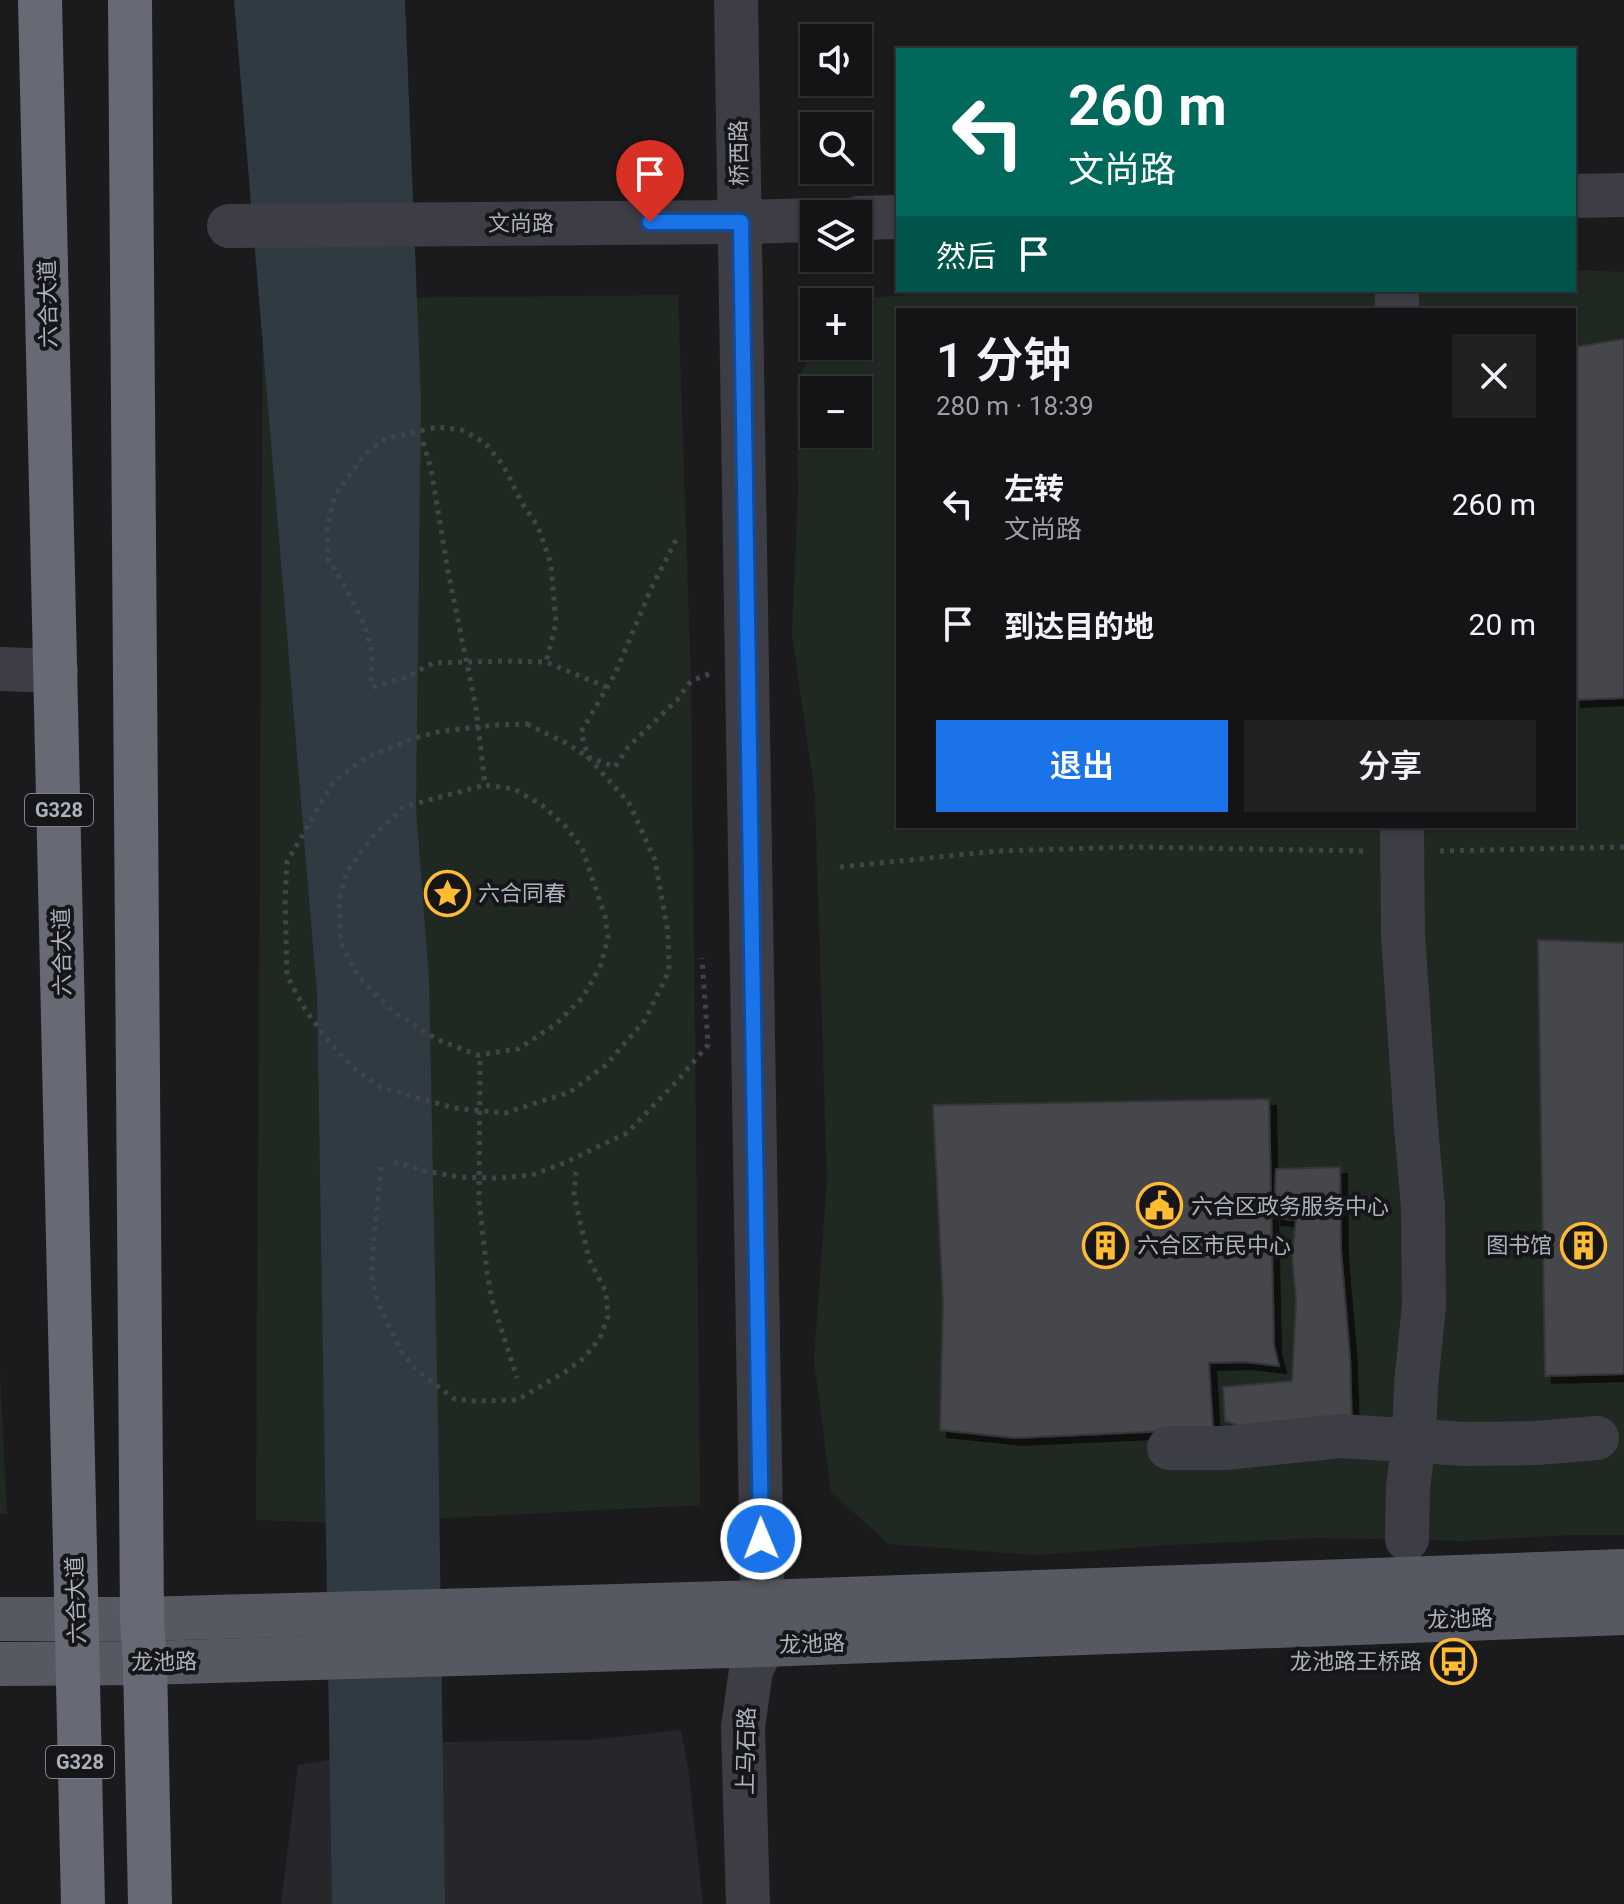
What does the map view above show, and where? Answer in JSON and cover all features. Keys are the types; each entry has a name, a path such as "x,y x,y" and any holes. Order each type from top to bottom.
{"highway":[{"name":"六合大道","path":"40,0 83,1904"},
{"name":"G328","path":"130,0 142,1619 150,1904"}],"main road":[{"name":"龙池路","path":"0,1619 142,1619 762,1602 1624,1571"},
{"name":"龙池路","path":"0,1664 145,1663 763,1645 1624,1613"}],"street":[{"name":"桥西路","path":"736,0 762,1602"},
{"path":"1576,196 1624,195"},
{"path":"872,218 896,217"},
{"name":"文尚路","path":"229,226 800,220"},
{"path":"0,669 56,671"},
{"path":"1400,843 1403,935 1423,1207 1424,1305 1408,1488 1407,1539"},
{"path":"1169,1448 1226,1448 1340,1436 1465,1444 1597,1438"},
{"name":"上马石路","path":"748,1904 743,1727 751,1670 763,1645 762,1602"}],"path":[{"path":"546,662 556,624 551,564 538,527 503,465 485,443 462,430 438,427 385,439 366,453 335,495 327,528 328,559 365,626 372,652 372,684 404,678 433,663 546,662 606,687"},
{"path":"423,442 431,469 476,708 485,785"},
{"path":"676,540 651,589 615,674 581,732 588,757 629,803 655,860 668,933 669,971 645,1020 606,1065 570,1092 505,1113 454,1108 380,1087 356,1070 306,1011 287,976 287,862 333,782 366,757 415,738 441,731 496,725 527,724 588,757 615,767 628,747 677,700 691,681 712,673"},
{"path":"485,785 514,789 542,805 565,826 582,848 605,916 608,938 600,967 583,997 556,1024 518,1049 478,1055 438,1040 392,1011 358,976 341,943 339,901 347,872 370,839 403,807 485,785"},
{"path":"840,867 997,851 1133,847 1400,843 1624,847"},
{"path":"394,1162 460,1177 532,1175 627,1133 708,1045 702,958"},
{"path":"480,1061 479,1201 487,1272 492,1300 517,1378"},
{"path":"381,1167 372,1280 379,1305 400,1349 414,1368 455,1399 475,1401 517,1400 584,1358 600,1338 608,1316 606,1292 589,1259 574,1195 576,1172"}],"shaded area":[{"path":"234,0 405,0 421,400 416,809 429,979 445,1904 332,1904 317,993"},
{"path":"1576,270 1624,272 1624,1535 1464,1541 1320,1538 1036,1555 889,1544 831,1492 814,1360 827,1180 815,795 792,635 798,493 797,384 800,377 800,448 872,448 872,376 800,376 807,360 872,360 872,298 935,292 1576,292"},
{"path":"678,295 691,681 700,1505 346,1523 256,1520 263,299"},
{"path":"0,1374 7,1514 0,1514"},
{"path":"681,1730 703,1904 281,1904 298,1765 440,1742 590,1740"}],"building":[{"path":"1624,339 1624,698 1576,700 1576,347"},
{"name":"图书馆","path":"1538,940 1624,943 1624,1374 1545,1376"},
{"name":"六合区市民中心","path":"1269,1099 1274,1345 1279,1366 1245,1362 1209,1363 1213,1429 1015,1438 940,1430 943,1302 933,1105"},
{"path":"1340,1167 1341,1250 1352,1427 1248,1429 1225,1421 1223,1387 1292,1381 1296,1301 1292,1255 1296,1220 1274,1218 1276,1169"}],"place":[{"name":"六合同春","path":"447,893"},
{"name":"六合区政务服务中心","path":"1160,1206"},
{"name":"六合区市民中心","path":"1106,1245"},
{"name":"图书馆","path":"1583,1245"},
{"name":"龙池路王桥路","path":"1453,1661"}],"route":[{"path":"650,222 741,222 761,1539"}]}
